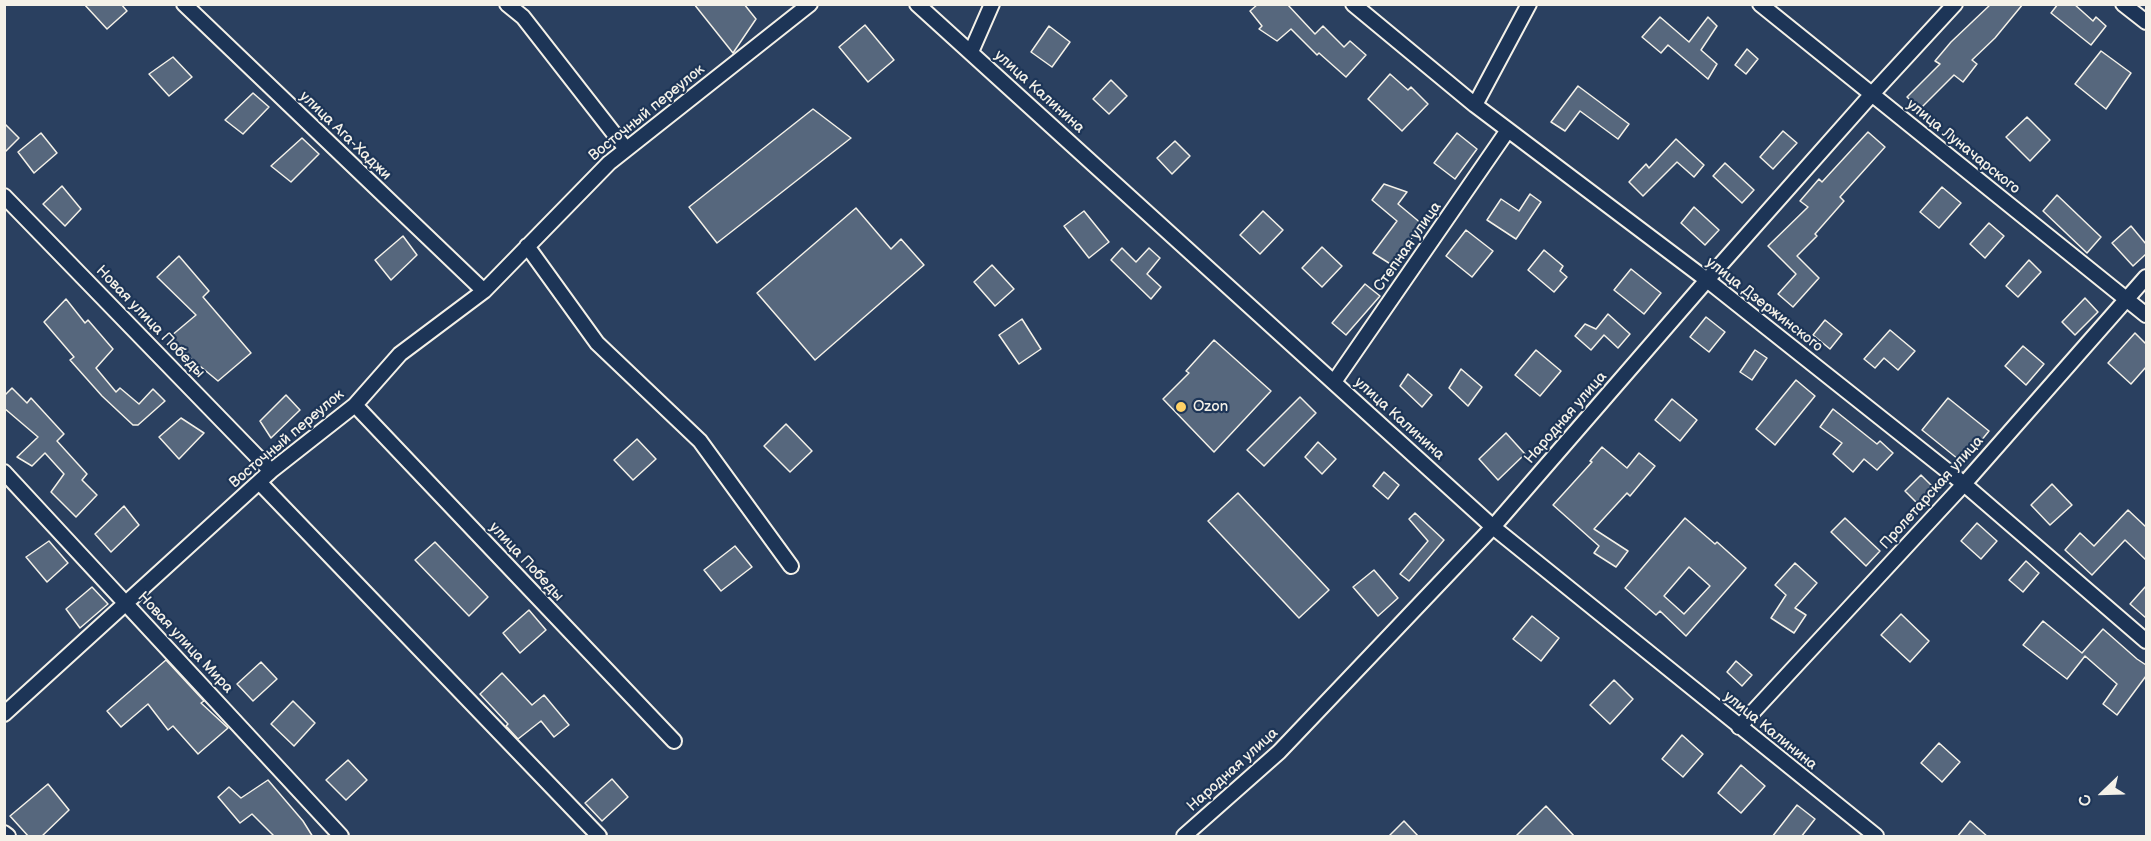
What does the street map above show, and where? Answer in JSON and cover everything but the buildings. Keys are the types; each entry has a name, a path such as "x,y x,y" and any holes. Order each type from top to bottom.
{"street":[{"name":"улица Ага-Хаджи","path":"184,4 484,291"},
{"path":"507,4 523,17 626,149"},
{"name":"Восточный переулок","path":"4,714 271,471 355,405 400,354 484,291 609,163 810,4"},
{"name":"улица Калинина","path":"917,4 1493,527 1876,837"},
{"path":"971,52 992,4"},
{"name":"улица Дзержинского","path":"1353,4 1475,105 1707,280 1964,484 2146,641"},
{"path":"1475,105 1529,4"},
{"name":"улица Луначарского","path":"1760,4 2146,315"},
{"name":"Народная улица","path":"1184,837 1279,752 1493,527 1707,280 1955,4"},
{"path":"2123,4 2146,22"},
{"name":"Степная улица","path":"1334,382 1509,130"},
{"name":"Новая улица Победы","path":"4,196 271,471"},
{"path":"527,246 597,343 700,441 791,566"},
{"name":"Пролетарская улица","path":"1738,727 1964,484 2146,277"},
{"name":"улица Победы","path":"355,405 674,741"},
{"name":"Новая улица Мира","path":"4,472 341,837"},
{"path":"259,482 599,837"}],"place":[{"name":"Ozon","path":"1181,407"}]}
